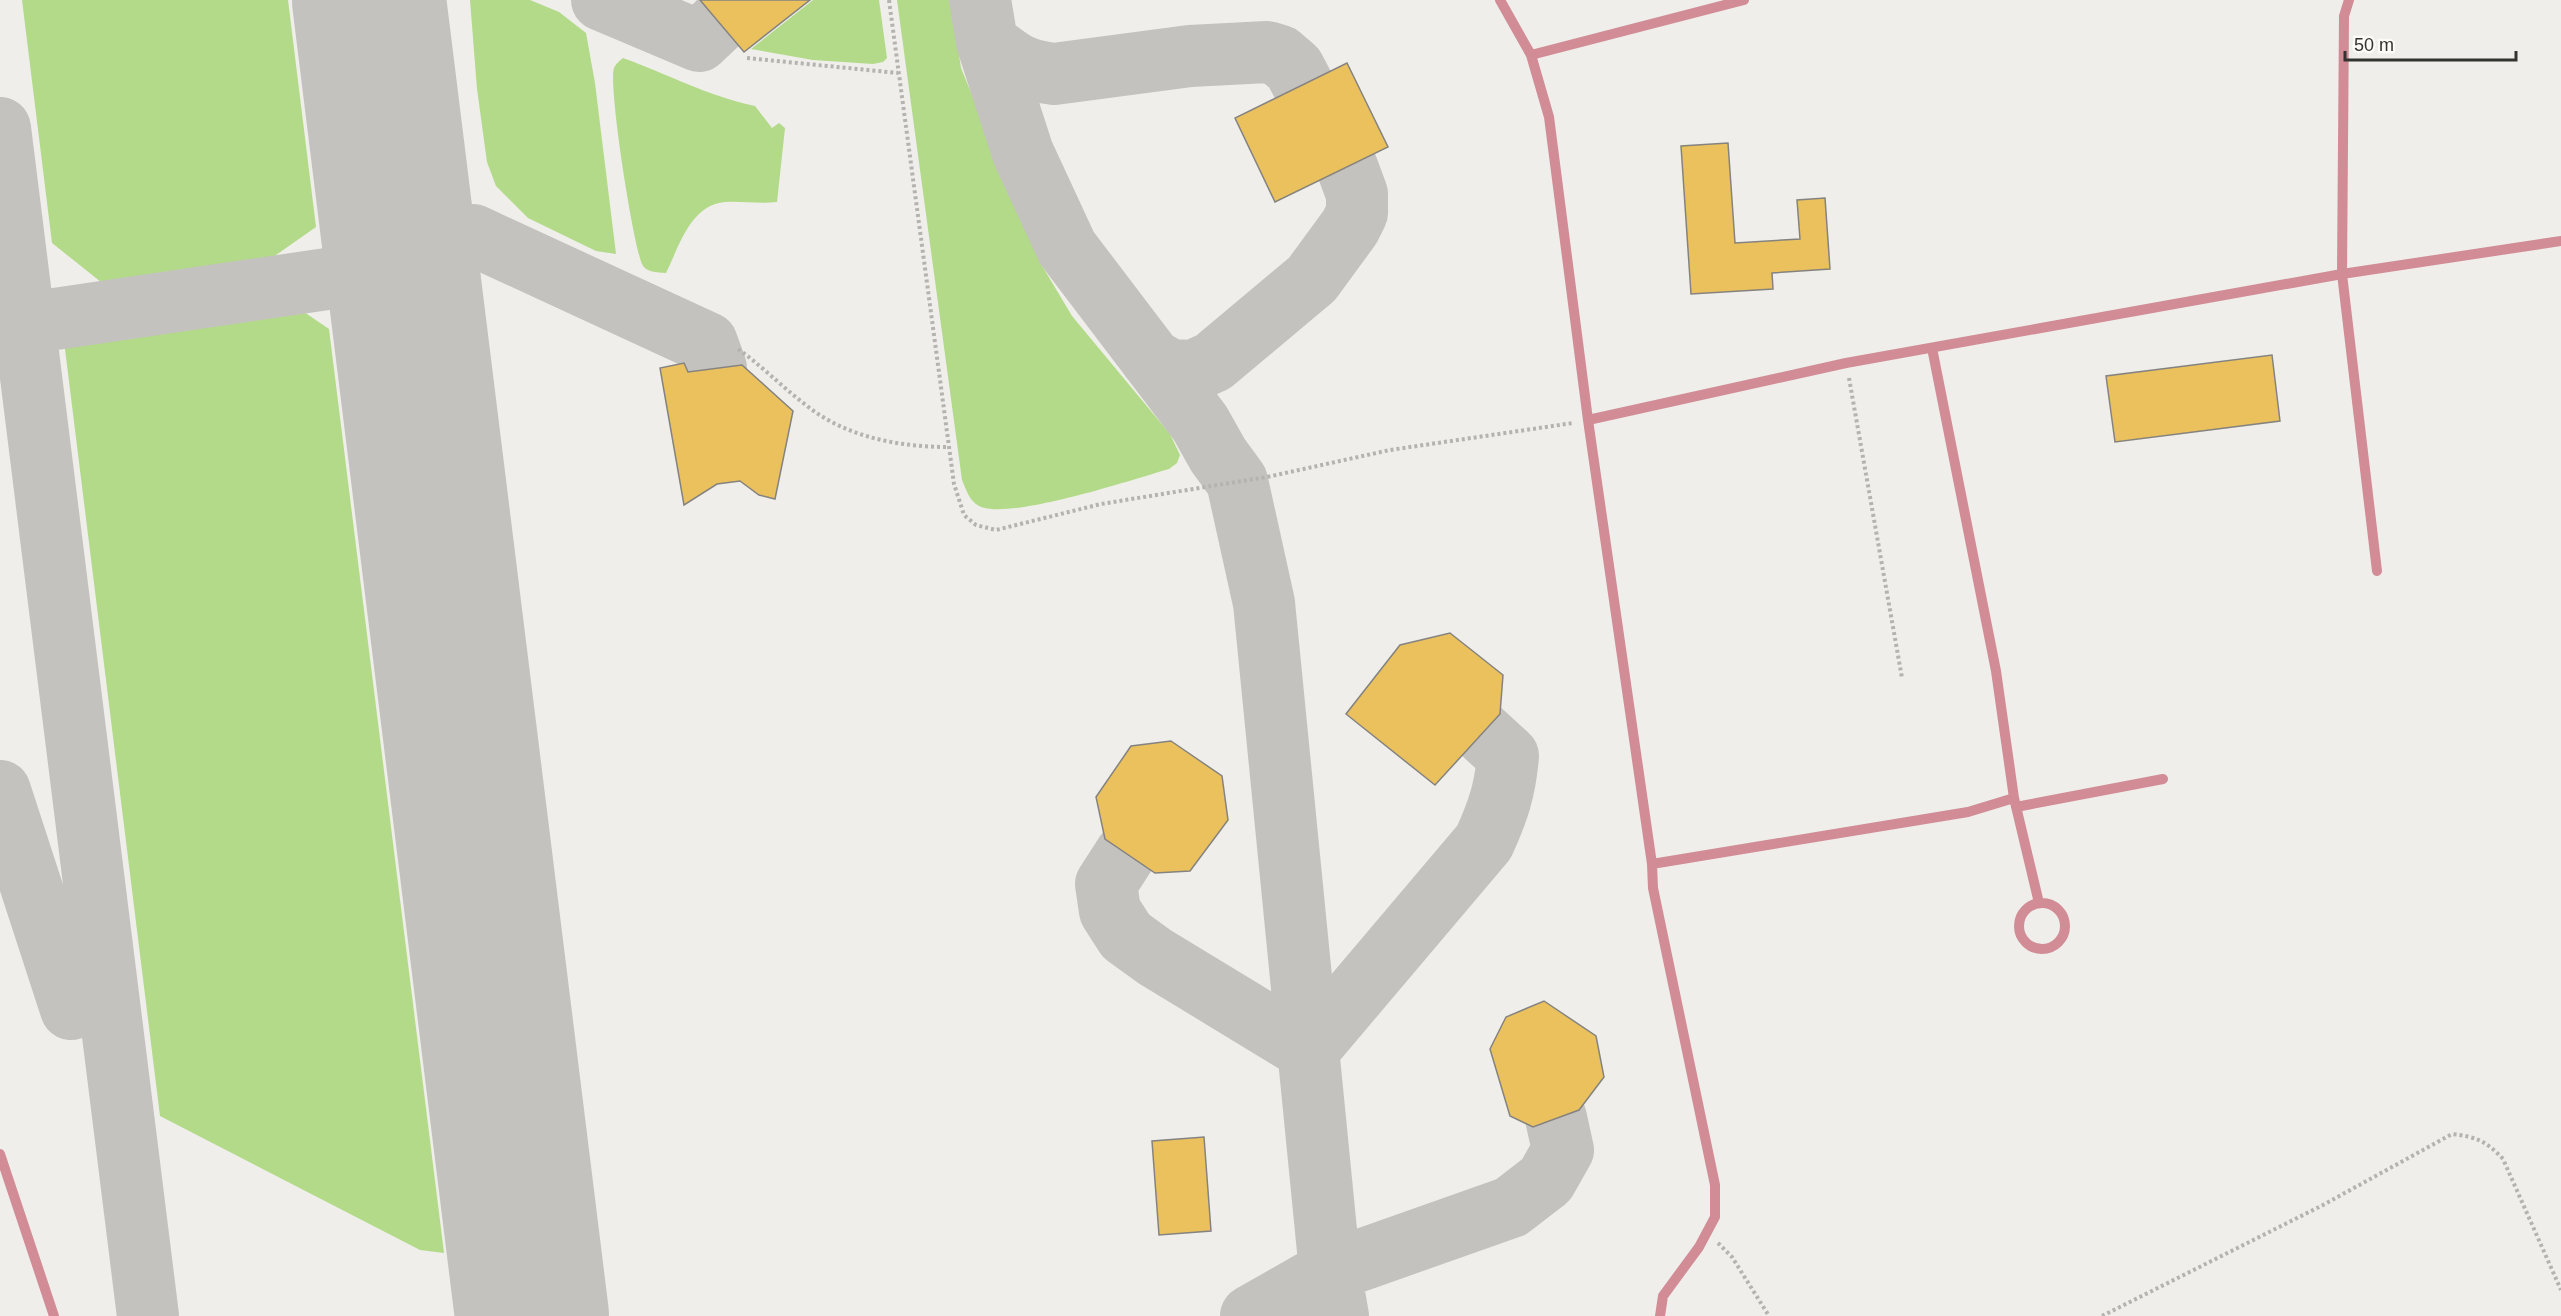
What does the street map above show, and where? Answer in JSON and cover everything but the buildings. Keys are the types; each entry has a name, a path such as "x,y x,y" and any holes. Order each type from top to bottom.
{"lane":[{"path":"1500,0 1531,55 1550,117 1588,420 1652,864 1653,888 1715,1185 1715,1217 1699,1247 1663,1296 1660,1316"},
{"path":"1531,55 1744,0"},
{"path":"2349,0 2344,16 2342,274 2377,571"},
{"path":"1588,420 1846,363 2342,274 2561,240"},
{"path":"1932,348 1996,671 2015,803 2039,903"},
{"path":"1652,864 2163,779"},
{"path":"2039,903 2056,908 2065,922 2061,939 2054,946 2045,949 2035,948 2026,943 2018,927 2024,910 2039,903"},
{"path":"0,1154 54,1316"}],"path":[{"path":"889,0 954,484 964,515 976,525 996,530 1101,504 1267,477 1390,450 1588,420"},
{"path":"747,58 898,73"},
{"path":"738,349 761,365 807,406 859,435 921,447 949,447"},
{"path":"1846,363 1902,678"},
{"path":"2102,1316 2323,1205 2452,1134 2473,1137 2490,1145 2503,1159 2561,1290"},
{"path":"1707,1233 1732,1257 1769,1316"}],"green space":[{"path":"22,0 288,0 316,227 266,262 106,286 52,243"},
{"path":"470,0 530,0 559,12 586,33 595,83 616,254 596,251 528,218 496,186 487,162 477,89"},
{"path":"813,0 879,0 887,58 883,62 873,64 813,60 751,49"},
{"path":"897,0 951,0 961,68 1041,264 1072,316 1170,434 1180,455 1177,463 1169,469 1072,497 1016,508 994,509 979,506 968,494 962,480"},
{"path":"623,58 704,91 755,106 772,128 779,123 785,128 777,202 725,202 703,211 687,229 666,273 652,272 644,267 633,227 622,165 613,81 614,68"},
{"path":"304,312 329,329 444,1253 420,1250 160,1116 64,341"}],"taxiway":[{"path":"602,0 699,41 718,23"},
{"path":"980,0 987,42 1023,153 1067,248 1200,423 1218,455 1237,481 1264,603 1330,1271 1338,1316"},
{"path":"987,42 1018,64 1054,74 1190,56 1267,52 1280,56 1294,68 1303,85"},
{"path":"0,128 148,1316"},
{"path":"1151,359 1170,370 1193,371 1213,362 1312,279 1350,227 1357,213 1357,194 1347,167"},
{"path":"473,235 707,343 716,368"},
{"path":"0,327 402,268"},
{"path":"1126,853 1106,884 1110,911 1126,936 1155,957 1308,1050 1484,842 1500,801 1508,756 1483,733"},
{"path":"0,791 71,1009"},
{"path":"1251,1316 1330,1271 1511,1207 1546,1180 1563,1150 1556,1118"}],"runway":[{"path":"369,0 532,1316"}]}
